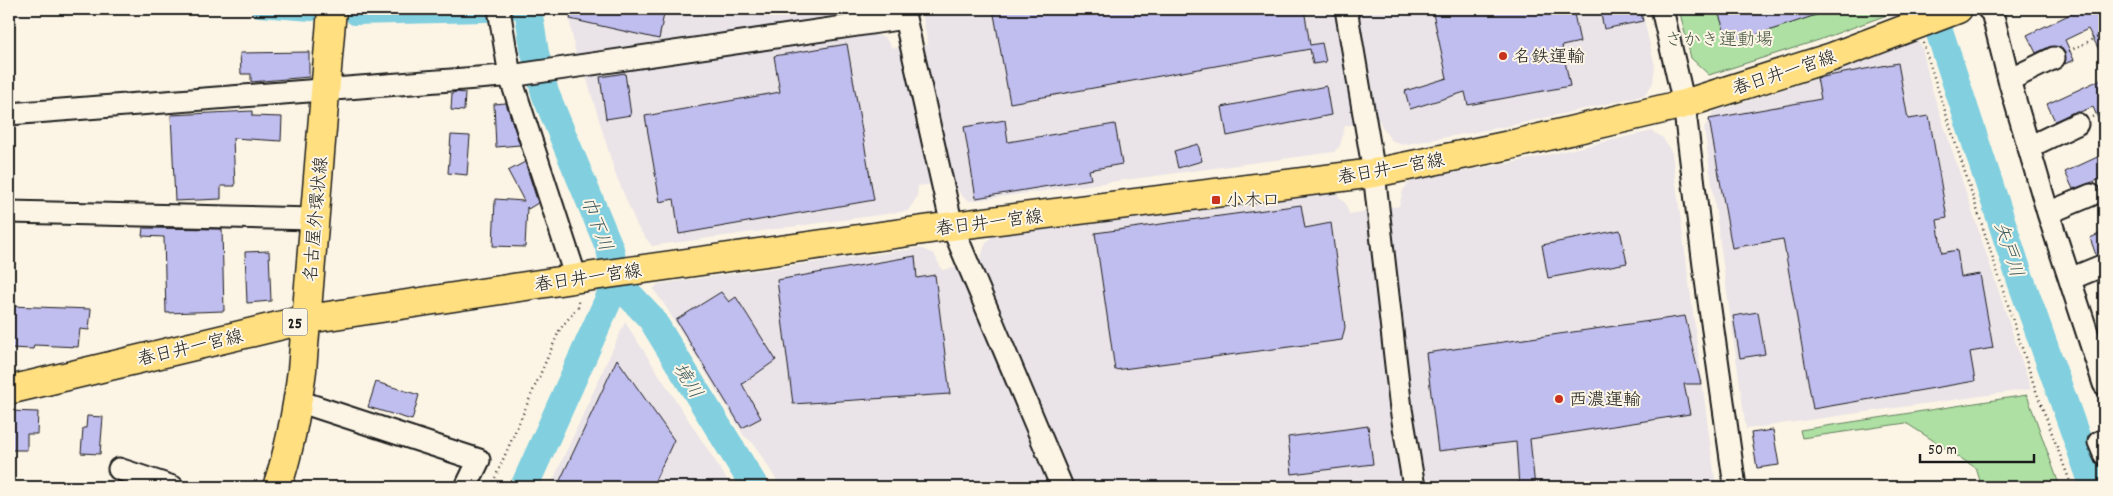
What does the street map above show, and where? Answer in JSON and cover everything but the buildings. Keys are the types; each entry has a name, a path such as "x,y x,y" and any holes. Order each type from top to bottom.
{"main road":[{"name":"名古屋外環状線","path":"277,487 284,468 298,401 308,319 332,9"},
{"name":"春日井一宮線","path":"9,390 308,319 581,277 952,226 1374,173 1510,145 1684,104 1922,30 1958,9"}],"street":[{"path":"1346,9 1374,173 1402,409 1414,487"},
{"path":"1662,9 1684,104 1704,266 1735,487"},
{"path":"1988,9 1992,12 2009,80 2048,213 2104,384"},
{"path":"9,114 326,91 513,75 574,67 904,13 952,226 1062,487"},
{"path":"500,15 513,75 581,277"},
{"path":"2009,80 2054,58"},
{"path":"2029,147 2077,124"},
{"path":"2048,213 2090,195"},
{"path":"9,212 315,218"},
{"path":"2070,279 2104,265"},
{"path":"298,401 479,460 466,487"},
{"path":"2104,440 2099,442 2104,454"},
{"path":"119,469 173,487"}],"path":[{"path":"1922,30 2035,388 2072,487"},
{"path":"2054,58 2104,34"},
{"path":"491,487 560,329 578,307 581,277"}],"shaded area":[{"path":"567,9 878,9 876,14 577,60"},
{"path":"921,9 1643,9 1655,66 1653,83 1645,95 1509,126 1402,145 1391,140 1379,120 1345,126 1340,146 1334,152 970,201 957,190 954,181 918,186 917,197 908,211 652,246 638,228 615,173 585,73 870,34 885,37 892,48 928,45"},
{"path":"1917,40 1922,47 1931,86 2031,389 1746,429 1704,128 1713,112 1812,80"},
{"path":"1652,131 1663,138 1672,153 1716,487 781,487 753,443 744,436 653,289 658,284 920,248 934,254 942,270 979,263 985,245 992,236 1313,192 1326,191 1337,194 1346,204 1349,214 1399,206 1403,190 1409,183 1417,179 1511,163"},
{"path":"625,322 732,487 550,487"}],"green space":[{"name":"さかき運動場","path":"1679,9 1903,9 1819,40 1709,75 1691,58"},
{"path":"2027,395 2060,487 1982,487 1976,468 1906,423 1802,438 1800,430"}],"waterway":[{"path":"259,9 312,13"},
{"path":"354,17 485,14 528,9"},
{"name":"巾下川","path":"524,487 611,294 613,277 610,249 545,93 535,53 528,9"},
{"name":"矢戸川","path":"1932,9 2020,278 2094,487"},
{"name":"境川","path":"614,279 651,318 755,487"}],"place":[{"name":"名鉄運輸","path":"1503,56"},
{"name":"小木口","path":"1216,200"},
{"name":"西濃運輸","path":"1559,399"}]}
